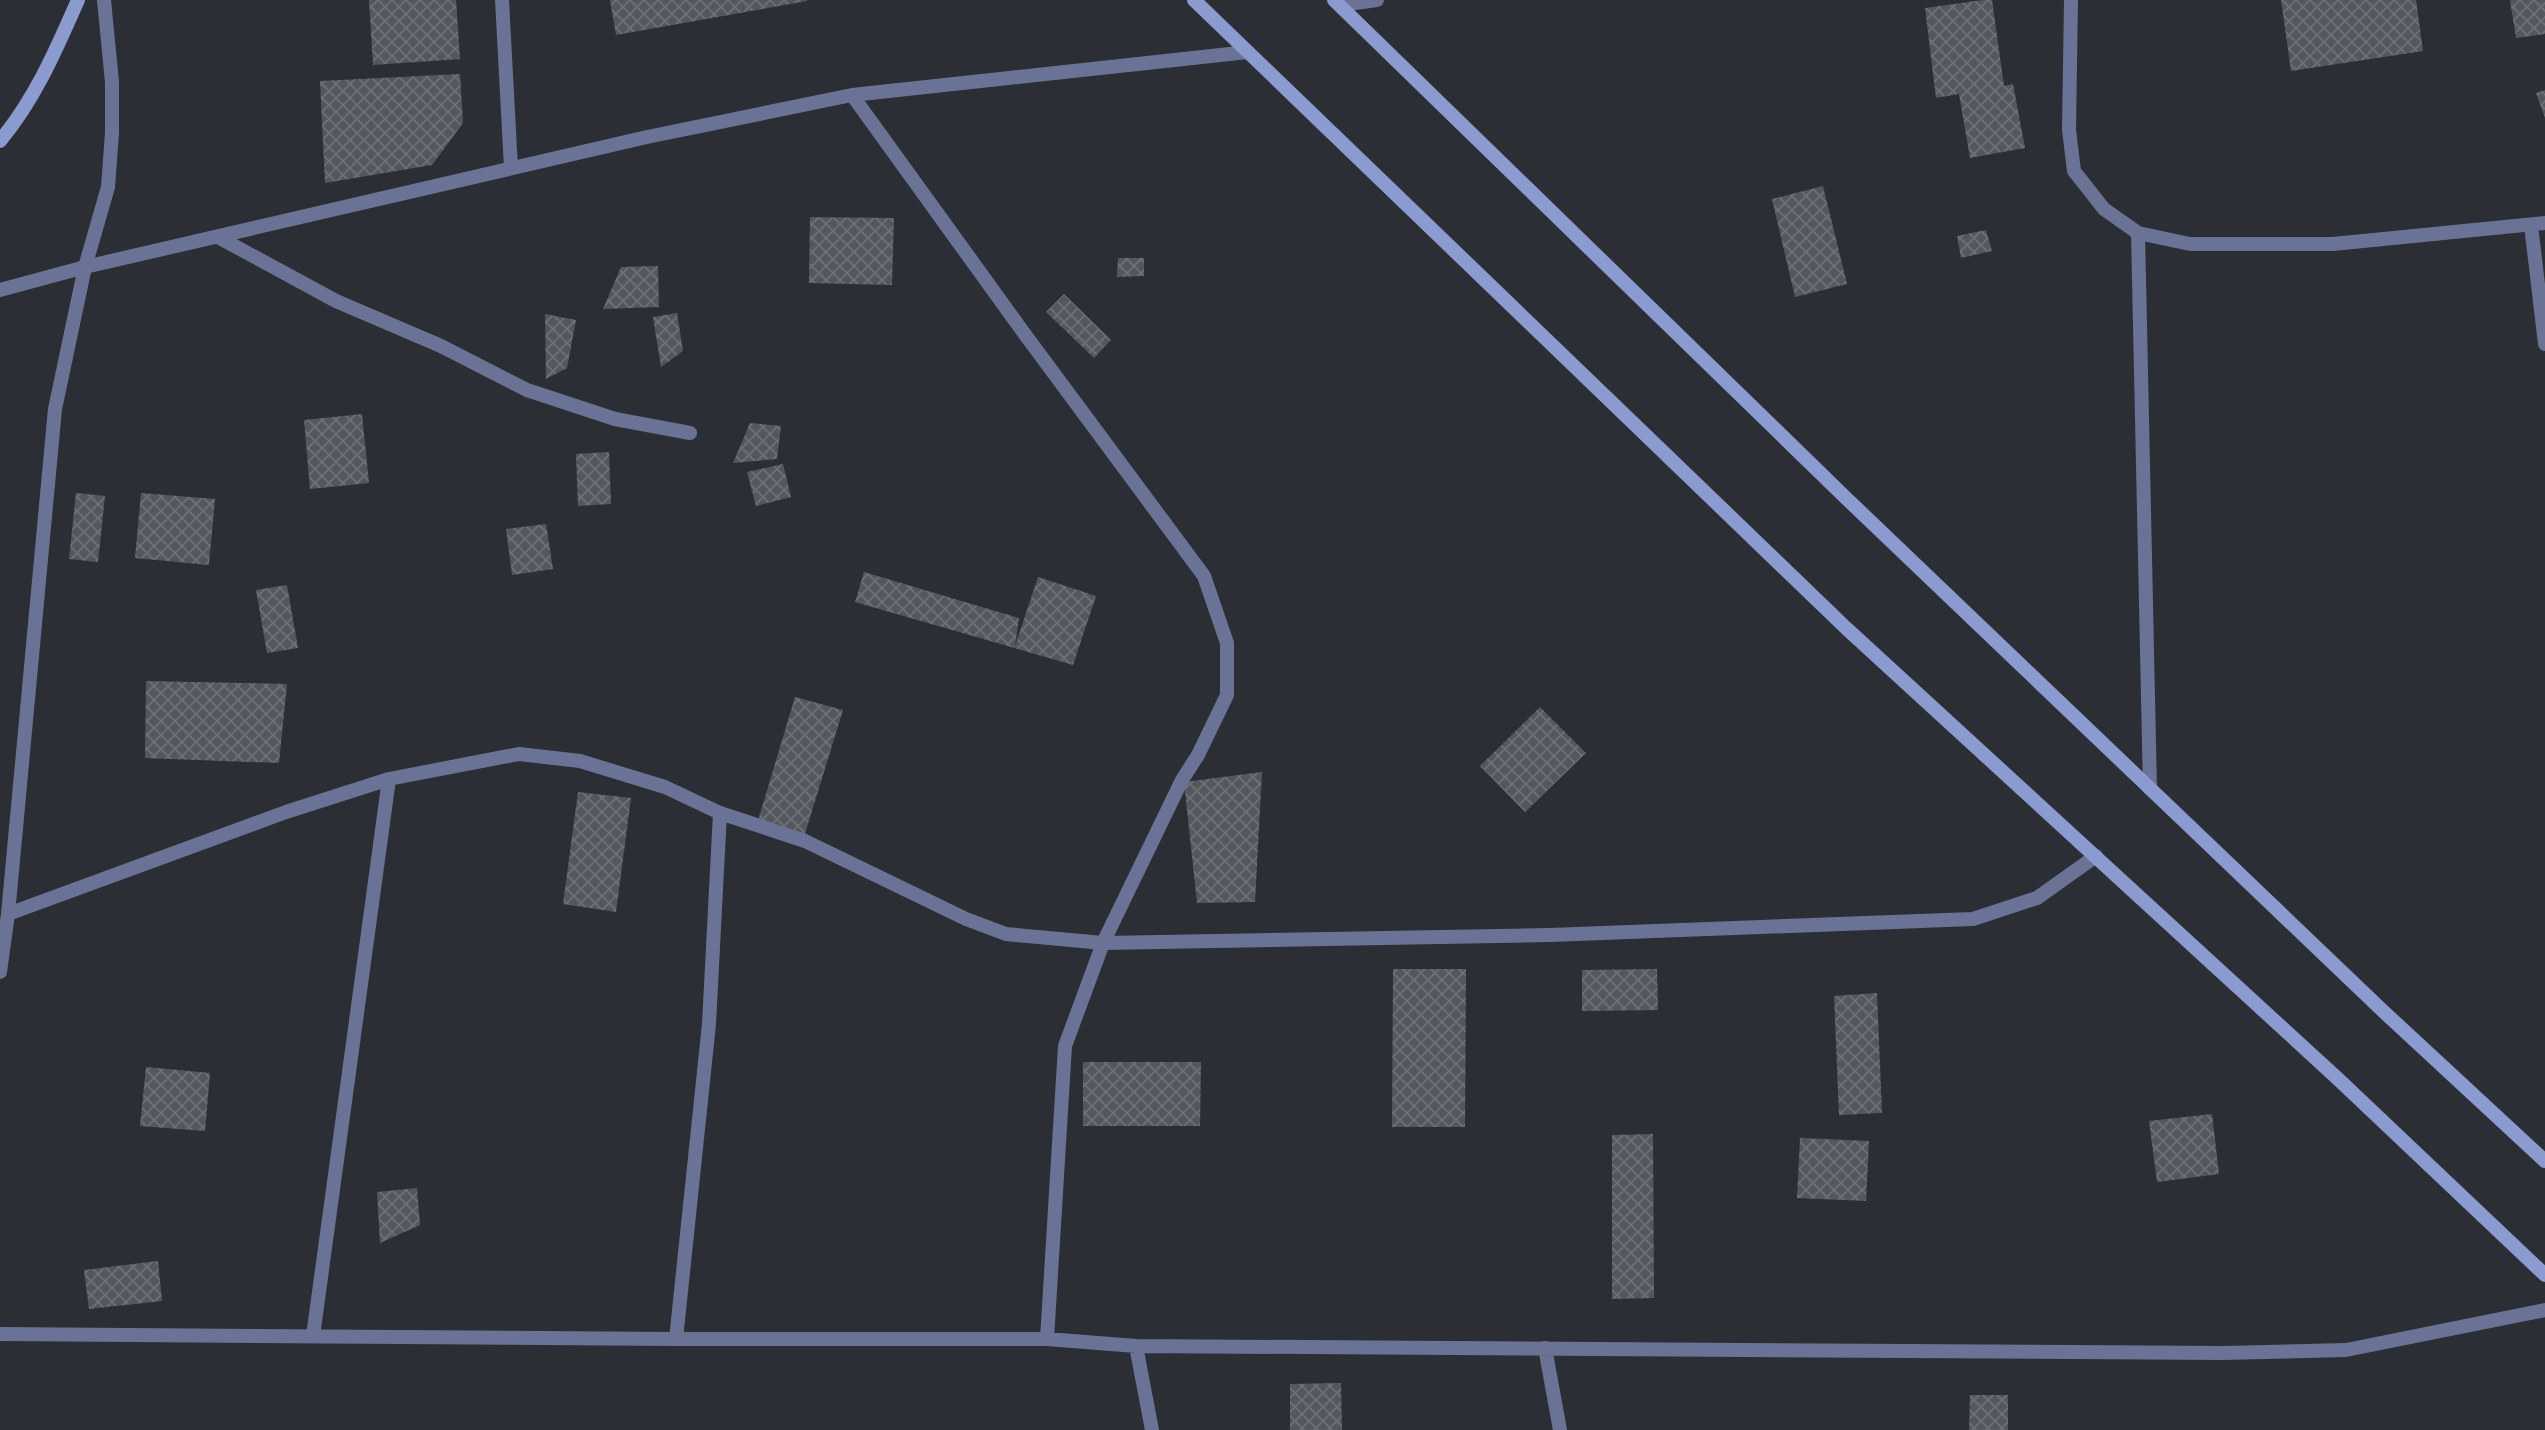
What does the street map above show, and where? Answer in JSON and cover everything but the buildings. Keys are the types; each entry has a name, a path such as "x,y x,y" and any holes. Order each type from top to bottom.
{"main road":[{"path":"0,141 17,120 47,69 78,0"},
{"path":"1194,0 1846,628 2337,1078 2545,1275"},
{"path":"1337,3 1847,499 2545,1161"}],"street":[{"path":"0,972 8,914 55,409 85,267 108,187 113,133 112,82 104,0"},
{"path":"502,0 511,168"},
{"path":"1337,3 1377,0"},
{"path":"2071,0 2069,130 2074,172 2104,209 2138,233 2190,244 2333,244 2538,224 2545,344"},
{"path":"0,290 85,267 511,168 852,95 1248,52"},
{"path":"852,95 1204,576 1227,643 1227,695 1198,755 1182,780 1103,943 1065,1046 1047,1339"},
{"path":"2138,233 2150,789"},
{"path":"218,237 336,300 441,346 527,390 615,419 690,433"},
{"path":"8,914 286,812 389,779 519,754 580,761 665,787 720,813 805,841 1006,934 1103,943 1564,935 1973,919 2037,898 2095,856"},
{"path":"313,1336 389,779"},
{"path":"676,1339 709,1024 720,813"},
{"path":"0,1334 1047,1339 1136,1346 2223,1353 2346,1350 2545,1310"},
{"path":"1136,1346 1152,1430"},
{"path":"1545,1348 1560,1430"}]}
